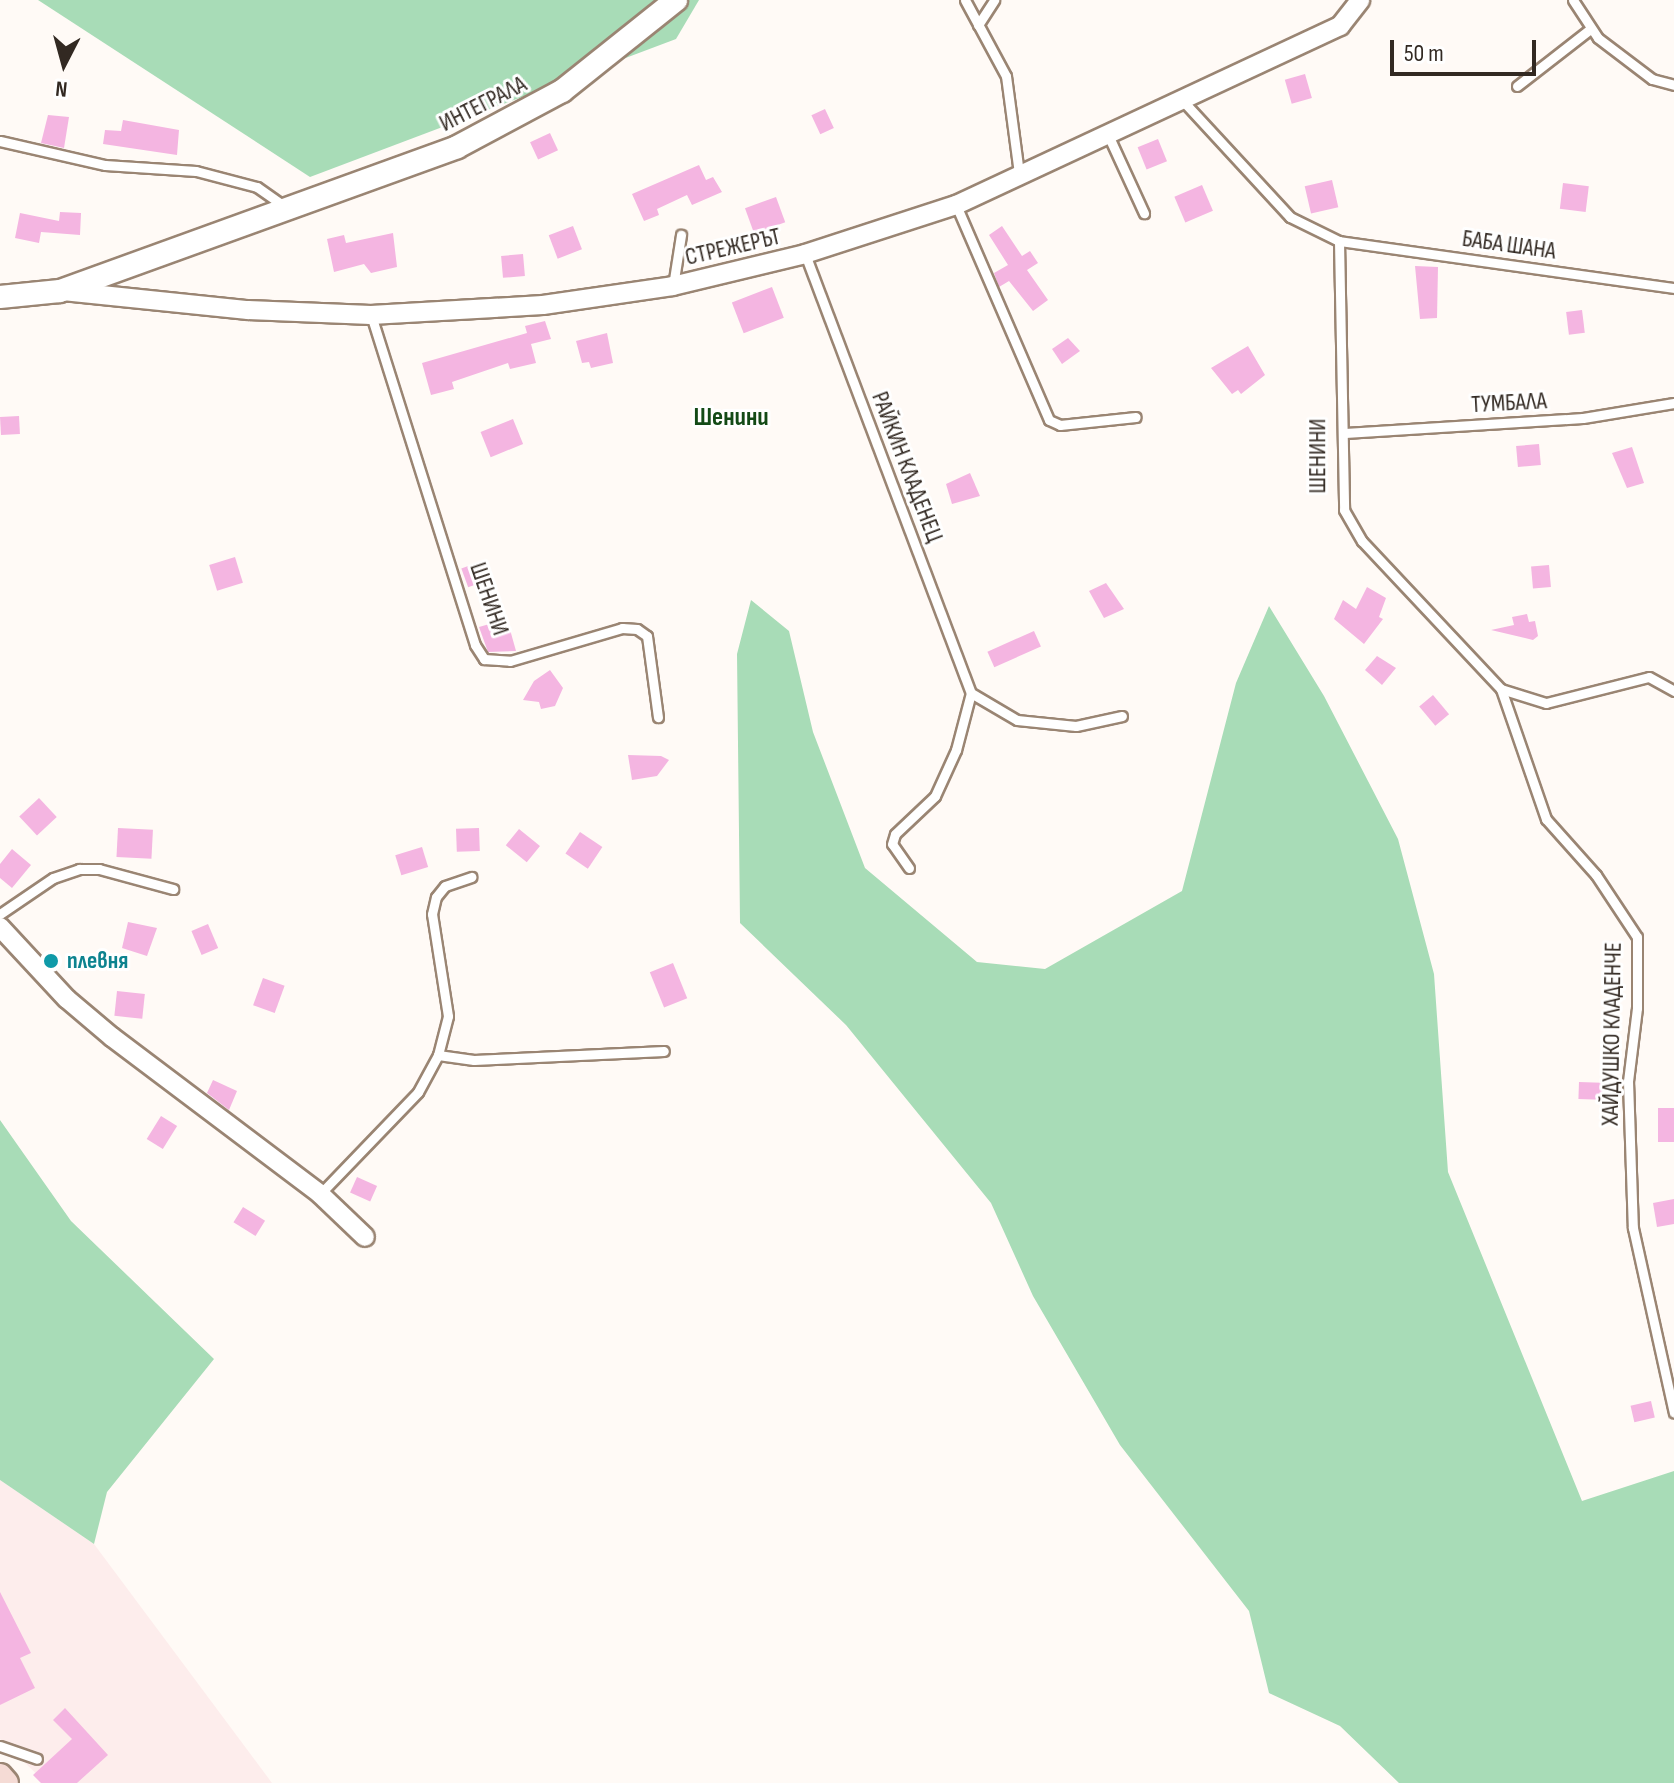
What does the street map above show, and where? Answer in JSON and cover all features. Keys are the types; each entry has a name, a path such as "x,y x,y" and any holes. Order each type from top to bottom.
{"main road":[{"path":"0,1776 6,1783"}],"street":[{"name":"ИНТЕГРАЛА","path":"289,209 424,161 531,110 623,48 676,0"},
{"name":"СТРЕЖЕРЪТ","path":"60,291 248,310 371,315 543,305 673,286 805,254 956,205 1109,137 1340,26 1360,0"},
{"path":"0,297 60,291 289,209"},
{"path":"0,927 67,999 112,1037 320,1194 365,1237"}],"lane":[{"path":"965,0 1006,76 1018,138 1019,178"},
{"path":"978,25 994,0"},
{"path":"1573,0 1589,30 1642,73 1674,85"},
{"path":"1517,86 1589,30"},
{"path":"1183,101 1290,217 1339,241"},
{"path":"1109,137 1144,213"},
{"path":"0,141 105,165 196,171 257,187 289,209"},
{"path":"956,205 1049,420 1060,425 1136,417"},
{"path":"673,286 681,235"},
{"name":"БАБА ШАНА","path":"1339,241 1674,288"},
{"name":"ШЕНИНИ","path":"1339,241 1345,433 1344,510 1351,524 1501,689"},
{"name":"РАЙКИН КЛАДЕНЕЦ","path":"805,254 971,693"},
{"name":"ШЕНИНИ","path":"371,315 479,652 484,659 510,661 622,628 637,629 647,636 658,717"},
{"name":"ТУМБАЛА","path":"1345,433 1583,418 1674,403"},
{"path":"1501,689 1546,703 1649,677 1674,691"},
{"name":"ХАЙДУШКО КЛАДЕНЧЕ","path":"1501,689 1546,819 1596,875 1637,937 1637,1008 1628,1081 1633,1228 1674,1413"},
{"path":"909,868 892,844 895,834 935,796 956,750 971,693 1017,720 1076,726 1122,716"},
{"path":"0,914 53,878 79,869 99,869 173,889"},
{"path":"320,1194 418,1092 438,1055 448,1016 432,914 436,897 445,886 471,877"},
{"path":"438,1055 474,1060 664,1051"},
{"path":"0,1746 37,1759"}],"shaded area":[{"path":"0,1480 94,1544 272,1783 46,1783 0,1739"}],"green space":[{"path":"38,0 699,0 676,39 310,177"},
{"path":"751,600 789,631 813,732 865,868 977,962 1045,969 1182,891 1236,683 1269,606 1324,696 1398,839 1434,974 1448,1172 1582,1501 1674,1471 1674,1783 1399,1783 1340,1726 1269,1693 1249,1611 1120,1445 1033,1296 991,1203 846,1025 740,923 737,654"},
{"path":"0,1120 71,1221 214,1359 107,1492 94,1544 0,1480"}],"building":[{"path":"1305,74 1312,98 1292,104 1285,80"},
{"path":"825,109 834,128 820,134 811,115"},
{"path":"48,115 69,117 64,148 41,143"},
{"path":"123,120 179,130 177,155 103,144 105,130 121,131"},
{"path":"550,133 558,150 538,160 530,142"},
{"path":"1158,139 1167,161 1147,169 1138,147"},
{"path":"699,165 706,180 713,177 722,192 692,205 687,195 657,209 659,215 644,221 632,194"},
{"path":"1332,180 1338,207 1311,214 1305,186"},
{"path":"1563,183 1589,186 1586,212 1560,209"},
{"path":"1202,185 1213,211 1185,222 1174,197"},
{"path":"776,197 785,222 754,234 745,208"},
{"path":"60,212 81,213 80,235 41,232 39,243 15,238 20,213 59,221"},
{"path":"573,226 582,249 558,259 549,235"},
{"path":"1002,226 1022,256 1030,251 1038,263 1027,270 1048,300 1033,311 1009,281 999,287 994,273 1008,265 989,235"},
{"path":"393,233 397,267 371,273 364,264 334,272 327,239 344,235 346,243"},
{"path":"523,254 525,276 503,278 501,256"},
{"path":"1415,266 1438,267 1437,318 1420,319"},
{"path":"772,287 784,318 744,333 732,302"},
{"path":"1582,310 1585,333 1569,335 1566,312"},
{"path":"545,321 551,339 531,344 536,363 510,369 508,363 452,382 454,389 431,395 422,363 527,333 525,326"},
{"path":"607,333 613,363 591,368 589,362 582,363 576,341"},
{"path":"1068,338 1080,351 1062,364 1052,349"},
{"path":"1248,346 1265,375 1241,394 1238,390 1232,394 1211,368"},
{"path":"19,416 20,434 1,435 0,417"},
{"path":"513,419 523,444 491,457 481,432"},
{"path":"1539,444 1541,465 1518,467 1516,446"},
{"path":"1632,447 1644,483 1627,488 1612,453"},
{"path":"970,473 980,496 952,504 946,484"},
{"path":"235,557 243,583 217,591 209,565"},
{"path":"482,561 489,580 468,587 461,569"},
{"path":"1549,565 1551,587 1533,588 1531,567"},
{"path":"1106,583 1124,609 1104,618 1089,591"},
{"path":"1367,587 1386,598 1379,617 1383,619 1364,644 1334,619 1343,600 1356,609"},
{"path":"1527,614 1529,622 1535,621 1538,636 1533,640 1491,630 1514,625 1512,617"},
{"path":"507,619 516,651 488,652 479,627"},
{"path":"1034,631 1041,647 994,667 987,652"},
{"path":"1377,656 1396,668 1382,685 1365,670"},
{"path":"550,670 563,688 555,706 541,709 539,702 523,700 534,681"},
{"path":"1433,695 1449,714 1435,726 1419,707"},
{"path":"628,755 661,756 669,760 657,776 632,780"},
{"path":"39,798 57,817 37,835 19,816"},
{"path":"118,828 153,830 151,859 116,857"},
{"path":"479,828 480,851 457,852 456,829"},
{"path":"519,829 540,846 527,862 506,845"},
{"path":"580,832 602,847 588,869 565,854"},
{"path":"422,847 428,867 401,875 395,855"},
{"path":"12,849 31,865 12,888 0,878 0,864"},
{"path":"128,922 157,928 147,956 122,948"},
{"path":"208,924 218,948 202,955 191,931"},
{"path":"673,963 687,998 664,1008 650,972"},
{"path":"263,978 285,986 275,1013 253,1005"},
{"path":"117,991 145,994 142,1019 114,1016"},
{"path":"213,1080 237,1091 229,1110 207,1093"},
{"path":"1579,1082 1609,1083 1608,1100 1578,1099"},
{"path":"1658,1108 1674,1108 1674,1142 1658,1142"},
{"path":"161,1116 177,1126 163,1149 147,1139"},
{"path":"357,1177 377,1186 370,1201 350,1193"},
{"path":"1674,1199 1674,1224 1657,1227 1653,1203"},
{"path":"243,1207 265,1221 256,1236 233,1222"},
{"path":"1651,1401 1655,1418 1634,1422 1631,1406"},
{"path":"0,1592 31,1653 20,1658 35,1688 0,1705"},
{"path":"65,1708 108,1755 77,1783 41,1783 33,1775 72,1739 53,1720"}],"place":[{"name":"плевня","path":"51,961"}],"district":[{"name":"Шенини","path":"731,418"}]}
